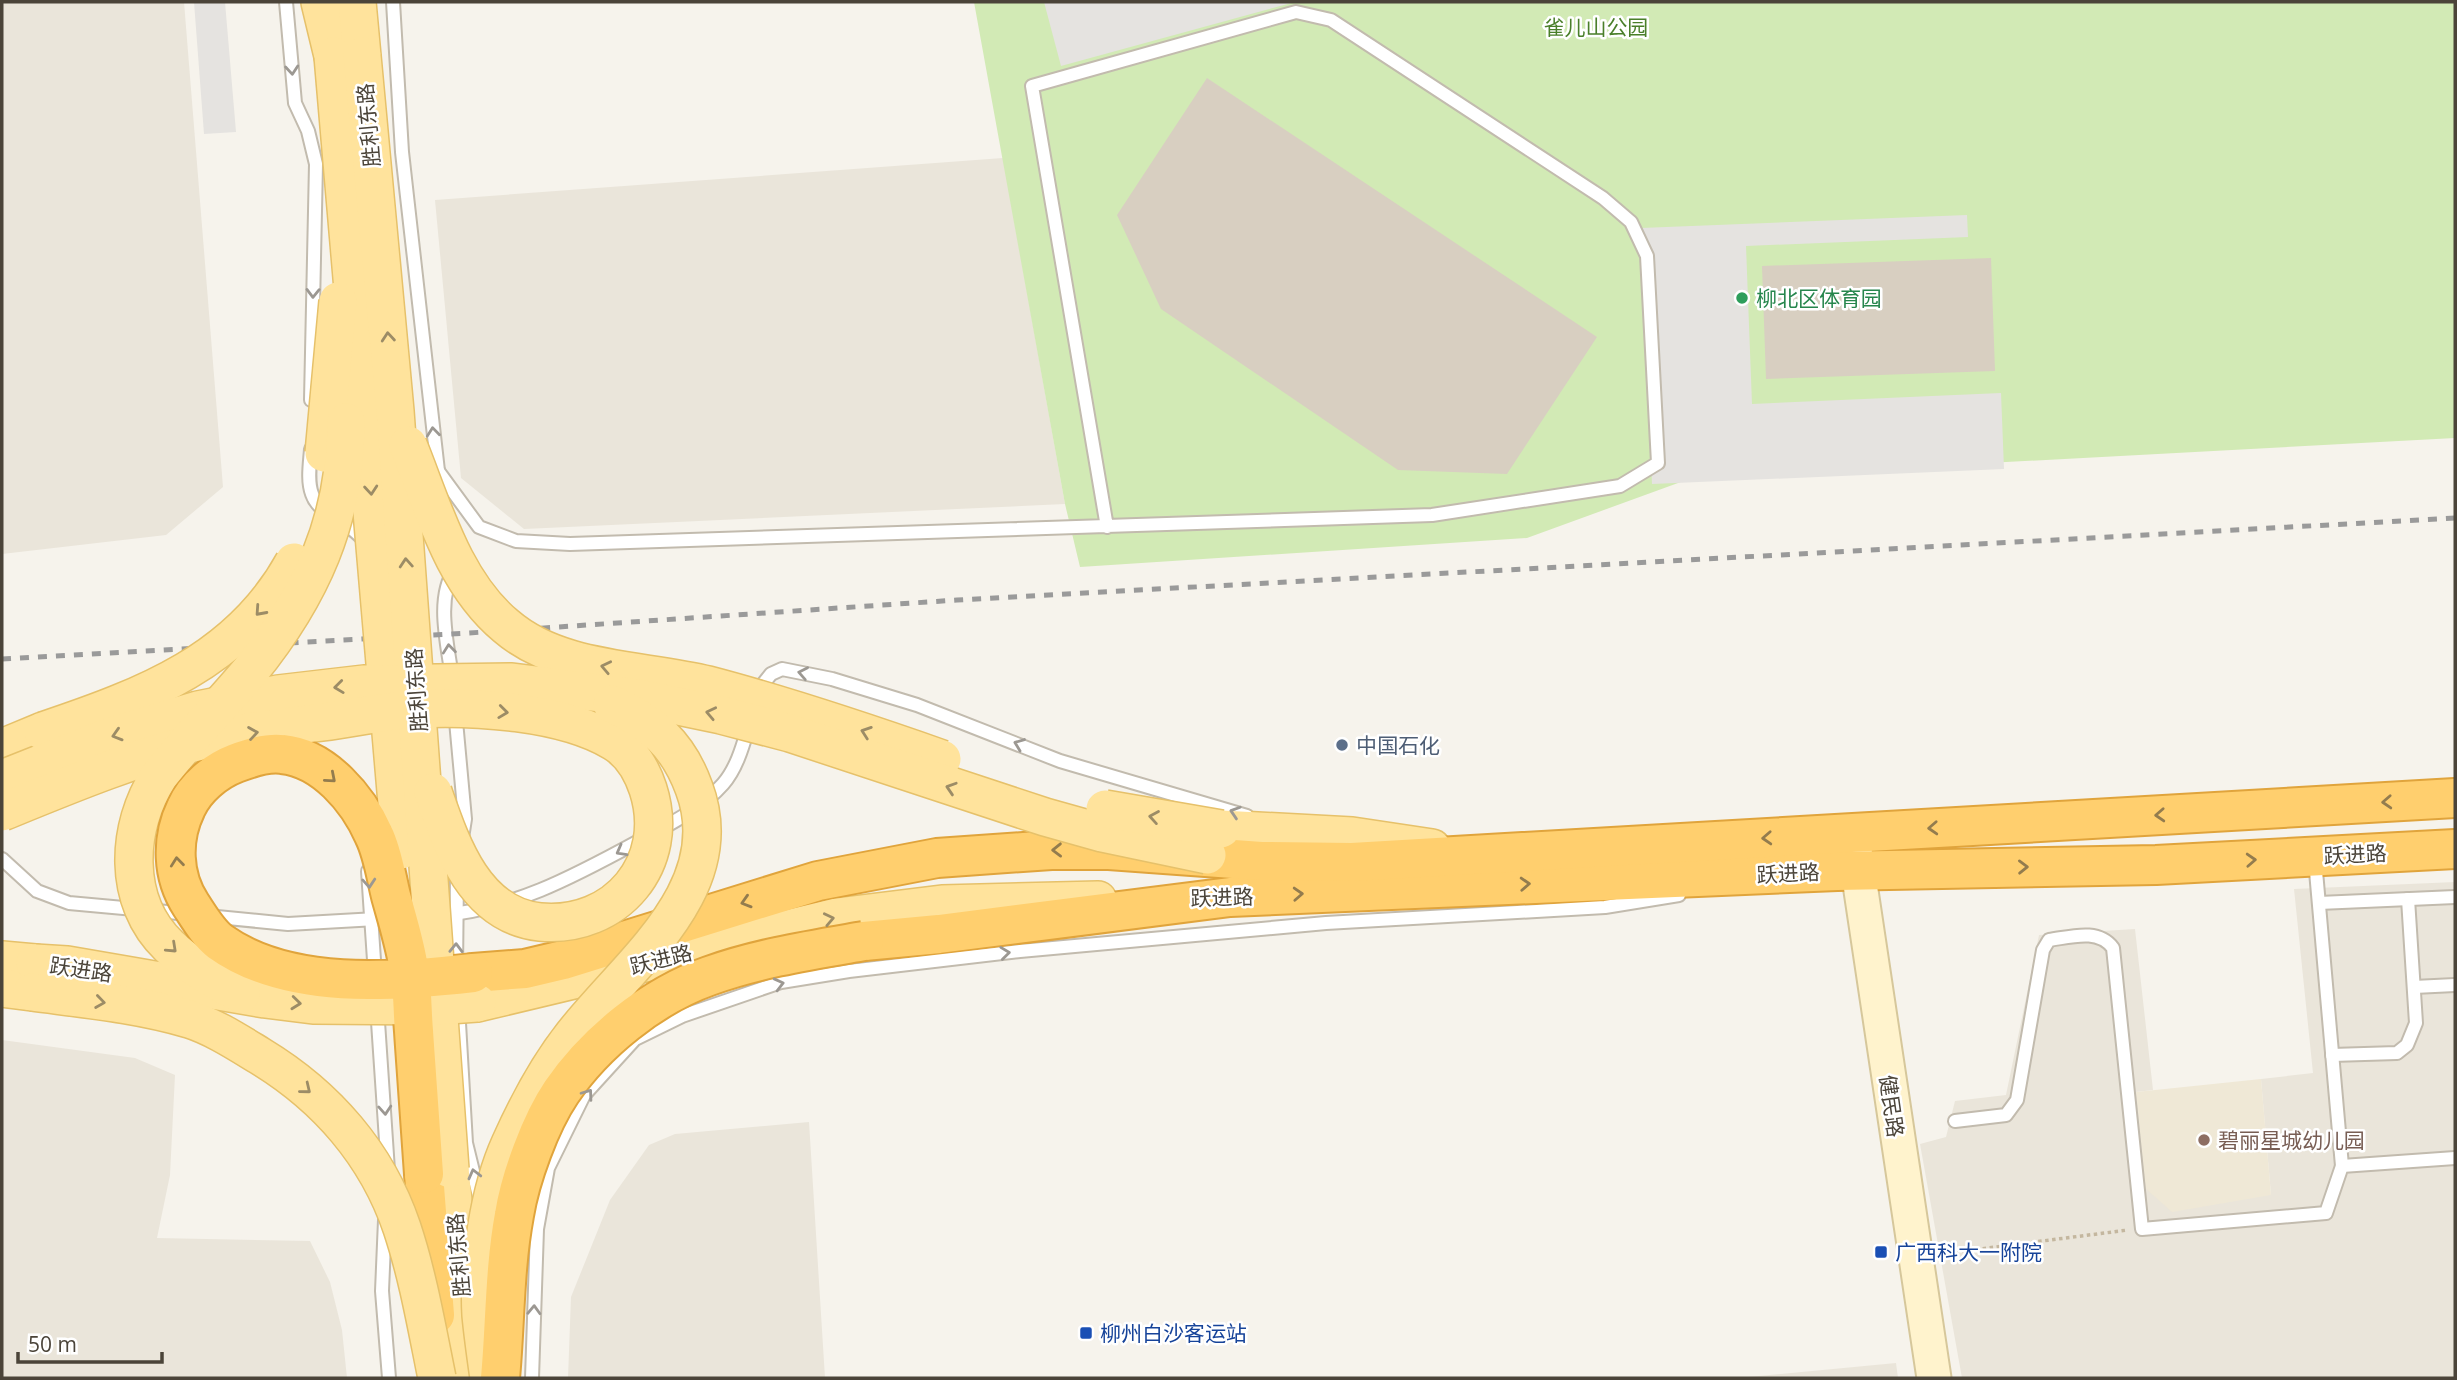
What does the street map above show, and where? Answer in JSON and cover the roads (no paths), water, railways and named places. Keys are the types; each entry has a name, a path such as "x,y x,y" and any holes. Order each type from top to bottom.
{"highway":[{"path":"409,965 375,836 356,804 333,779 308,761 281,754 254,757 233,764 201,786 186,807 180,822 176,839 176,861 185,896 218,940 238,953 264,964 299,974 380,979 428,978 475,988 525,969 563,960 835,877 937,858 1051,850 1217,847"},
{"name":"跃进路","path":"1230,897 1846,852 2455,798"},
{"name":"跃进路","path":"1217,847 1261,861 1352,862 1475,855 1846,852 2156,865 2455,849"},
{"path":"500,1378 505,1288 514,1213 521,1183 544,1121 561,1091 610,1038 650,1006 708,976 765,961 864,941 1230,897"},
{"name":"胜利东路","path":"409,965 439,1378"}],"main road":[{"path":"320,2 348,56"},
{"name":"胜利东路","path":"328,2 348,56 395,411 421,758 425,852 470,1378"},
{"name":"胜利东路","path":"357,2 348,56 341,143 409,965"},
{"path":"348,56 363,2"},
{"path":"241,993 199,970 158,934 141,902 134,860 134,841 138,818 147,794 159,776 249,672 299,602 324,548 341,492 346,447 347,373 340,274 341,143"},
{"path":"2,748 43,731 116,707 213,655 249,622 284,581 312,523 319,494 340,274"},
{"path":"395,411 441,527 463,572 474,590 505,626 532,644 599,665 704,684 769,702 862,730 1069,800 1115,811 1217,847 1300,834 1352,836 1475,855"},
{"name":"跃进路","path":"2,779 121,733 198,710 278,694 364,684 512,682 639,698 768,727 1045,817 1102,832 1217,847"},
{"path":"489,1378 481,1313 484,1253 490,1210 508,1148 547,1073 572,1036 682,903 698,868 701,852 701,812 696,793 677,753 647,722 586,691"},
{"path":"2,812 117,766 206,740 413,709 484,710 553,717 585,727 617,743 631,757 645,782 654,816 652,842 643,869 635,882 612,905 584,917 549,922 533,921 509,911 489,898 468,876 456,852 421,758"},
{"name":"健民路","path":"1846,852 1934,1378"},
{"name":"健民路","path":"1846,852 1916,1378"},
{"name":"跃进路","path":"18,976 67,965 313,1005 435,1006 475,988 860,914 942,904 1230,897"},
{"path":"18,976 192,1020 228,1037 281,1069 326,1105 355,1137 380,1178 402,1228 439,1378"}],"lane":[{"path":"286,2 295,103 308,131 316,164 311,411"},
{"path":"393,2 402,152 438,471 453,514"},
{"path":"438,471 479,527 516,541 570,544 1107,527 1432,515 1620,486 1658,463 1647,256 1631,222 1603,198 1331,19 1296,12 1032,86 1107,527"},
{"path":"311,438 312,495 320,508 358,532 367,546 385,779 380,804 367,835 366,854 388,1164 382,1291 389,1378"},
{"path":"465,548 464,556 449,578 444,605 465,819 455,882 455,954 466,1143 481,1205 504,1219 537,1229"},
{"path":"2,859 37,891 69,903 288,924 456,914 533,894 581,874 674,821 713,795 726,781 735,764 763,684 771,674 782,669 832,679 917,705 1060,761 1300,834"},
{"path":"1714,890 1846,852"},
{"path":"1955,1121 2006,1115 2017,1100 2043,950 2049,940 2090,934 2107,940 2113,948 2142,1229 2326,1213 2342,1166 2315,856"},
{"path":"532,1378 537,1229 548,1168 584,1095 635,1039 682,1016 781,982 849,971 1020,951 1326,923 1605,907 1687,894"},
{"path":"2319,903 2455,897"},
{"path":"2332,1055 2397,1053 2407,1045 2416,1023 2408,899"},
{"path":"2414,986 2455,985"},
{"path":"2342,1166 2455,1158"}],"railway":[{"path":"2,659 469,633 957,600 2455,518"}],"place":[{"name":"柳北区体育园","path":"1742,298"},
{"name":"中国石化","path":"1342,745"},
{"name":"碧丽星城幼儿园","path":"2204,1140"},
{"name":"广西科大一附院","path":"1881,1252"},
{"name":"柳州白沙客运站","path":"1086,1333"}],"park label":[{"name":"雀儿山公园","path":"1596,27"}]}
